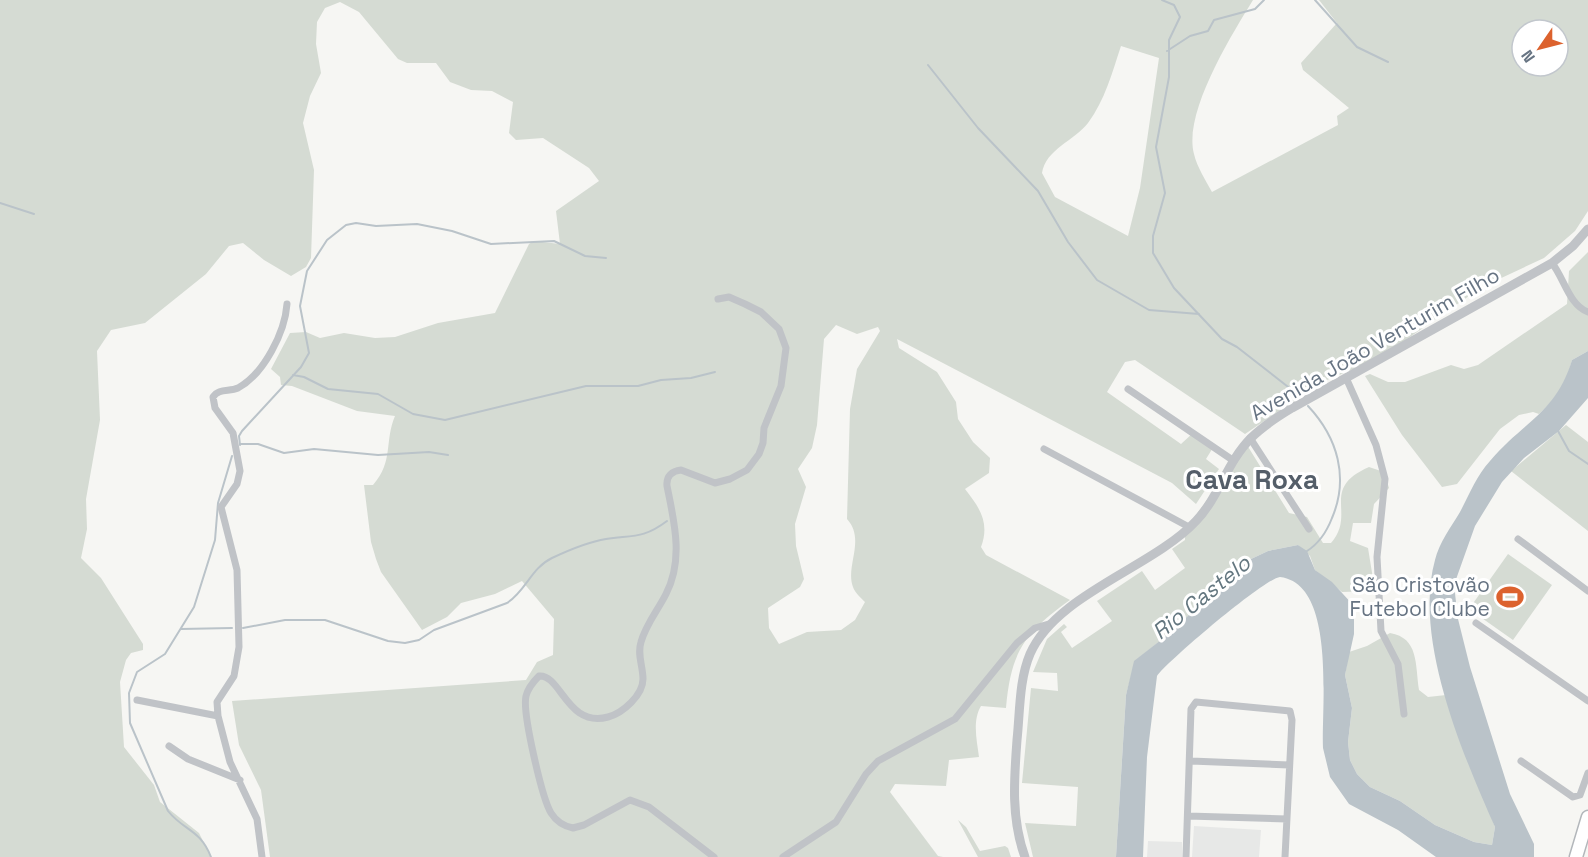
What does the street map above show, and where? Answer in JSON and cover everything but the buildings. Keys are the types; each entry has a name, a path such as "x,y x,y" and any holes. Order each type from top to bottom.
{"main road":[{"path":"1576,857 1588,817"}],"street":[{"name":"Avenida João Venturim Filho","path":"1025,857 1013,802 1024,677 1035,645 1052,623 1189,527 1209,504 1250,438 1286,412 1347,380 1552,263 1573,246 1588,229"},
{"path":"1552,263 1562,276 1576,305 1588,312"},
{"path":"714,857 649,807 630,800 584,825 573,828 555,819 542,793 539,770 525,717 529,688 539,676 553,681 562,698 582,714 607,718 630,704 642,685 640,644 669,589 674,572 677,539 667,486 668,478 672,473 681,471 705,482 722,482 747,470 759,454 763,443 764,428 781,386 786,348 784,339 772,320 761,312 729,297 718,299"},
{"path":"262,857 256,819 230,762 218,716 217,702 234,676 239,647 237,570 221,507 237,484 240,471 233,433 215,408 213,397 218,392 239,387 255,372 282,329 287,304"},
{"path":"1347,380 1376,445 1385,479 1377,557 1381,631 1398,664 1404,714"},
{"path":"1128,389 1234,461"},
{"path":"1250,438 1309,529"},
{"path":"1044,449 1189,527"},
{"path":"1518,539 1588,591"},
{"path":"783,857 836,822 866,774 878,761 955,719 1017,643 1035,628 1052,623"},
{"path":"1476,623 1588,701"},
{"path":"137,700 218,716"},
{"path":"1185,857 1191,761 1191,706 1196,702 1286,709 1292,720 1285,857"},
{"path":"169,746 188,759 240,780"},
{"path":"1191,761 1289,765"},
{"path":"1521,761 1574,797 1580,795 1588,773"},
{"path":"1188,816 1287,819"}],"shaded area":[{"path":"0,0 1253,0 1211,75 1195,118 1192,137 1194,154 1199,169 1212,192 1338,125 1337,116 1349,108 1303,70 1301,63 1337,23 1319,0 1588,0 1588,211 1575,231 1544,258 1482,287 1397,346 1366,364 1322,382 1245,434 1135,360 1125,362 1107,392 1181,444 1193,433 1214,446 1206,459 1219,469 1196,504 1172,483 897,339 899,348 937,372 956,402 958,419 973,442 990,458 989,473 965,489 982,516 984,538 981,547 986,555 1070,600 1041,623 1023,645 1012,672 1006,708 981,706 976,725 979,757 949,760 946,786 895,784 890,792 938,856 943,857 270,857 261,790 239,745 232,701 526,680 537,662 553,655 554,619 522,581 495,594 461,603 447,617 422,630 381,572 371,542 364,485 373,485 384,468 395,416 357,411 292,386 281,385 280,377 271,369 290,333 306,332 320,338 344,333 375,338 395,337 438,323 495,313 529,244 534,241 560,244 556,211 599,181 589,168 543,138 516,140 509,133 513,102 492,91 471,90 450,82 436,63 407,63 398,59 359,12 340,2 325,8 317,22 316,44 321,73 310,96 303,123 314,170 311,258 306,267 291,276 264,260 243,243 229,246 206,274 145,323 111,330 97,351 100,420 86,499 87,529 81,558 101,578 143,644 143,650 131,653 126,660 120,682 124,747 154,785 160,802 199,833 211,857 0,857","holes":["1121,46 1159,58 1140,188 1128,236 1055,197 1042,173 1055,151 1082,129 1094,114 1108,86","836,325 857,334 878,327 880,331 857,369 850,409 847,519 855,536 851,579 855,591 865,602 855,620 841,630 807,632 779,644 769,628 768,608 800,587 804,579 796,546 795,524 806,487 798,469 812,448 817,425 824,339"]},
{"path":"1588,252 1588,351 1572,360 1560,390 1539,414 1533,412 1519,415 1500,429 1457,484 1442,487 1402,435 1365,376 1370,374 1388,382 1405,382 1451,365 1464,369 1478,365 1567,304 1569,271"},
{"name":"Rio Castelo","path":"1588,351 1588,398 1559,431 1524,458 1502,482 1475,526 1454,585 1458,619 1470,667 1510,794 1534,844 1534,857 1436,857 1398,830 1349,804 1330,777 1323,748 1324,678 1318,624 1310,601 1298,585 1280,577 1256,591 1217,621 1157,676 1147,757 1143,857 1116,857 1126,695 1134,661 1166,636 1249,560 1268,551 1298,545 1307,551 1315,570 1332,582 1354,606 1354,634 1345,675 1352,708 1348,742 1350,760 1357,774 1370,787 1400,801 1435,825 1474,842 1492,845 1495,827 1456,732 1436,660 1431,625 1430,591 1435,560 1442,541 1485,467 1548,405 1565,378 1572,360"},
{"path":"1566,425 1588,442 1588,531 1511,471"},
{"path":"1247,445 1289,513 1307,517 1323,543 1331,543 1338,532 1341,522 1342,493 1346,484 1354,475 1369,467 1384,472 1389,488 1374,504 1371,523 1353,523 1350,541 1368,548 1375,591 1342,592 1315,570 1310,556 1298,545 1268,551 1249,560 1166,636 1135,661 1126,695 1116,857 1033,857 1025,823 1076,826 1078,787 1022,783 1031,688 1058,691 1057,673 1033,672 1047,639 1064,624 1067,627 1061,632 1072,648 1112,621 1097,601 1142,571 1155,590 1185,568 1172,549 1185,540 1185,530"},
{"name":"São Cristovão Futebol Clube","path":"1508,554 1552,585 1513,640 1469,609"},
{"path":"1390,633 1406,640 1411,646 1416,662 1419,690 1428,697 1446,695 1495,827 1492,845 1474,842 1435,825 1400,801 1370,787 1357,774 1350,760 1348,742 1352,708 1345,675 1349,652 1367,646"},
{"path":"958,820 966,827 980,851 1005,846 1011,857 978,857"},
{"path":"1194,826 1261,830 1259,857 1192,857"},
{"path":"1148,841 1182,842 1182,857 1147,857"}],"waterway":[{"path":"1162,0 1174,5 1180,17 1169,40 1169,77 1156,147 1165,193 1153,236 1153,253 1174,288 1222,339 1237,347 1301,397"},
{"path":"1167,51 1190,36 1208,31 1214,20 1255,9 1264,0"},
{"path":"1315,0 1357,47 1388,62"},
{"path":"928,65 978,128 1038,191 1068,242 1097,280 1149,310 1199,314"},
{"path":"0,203 34,214"},
{"path":"240,445 239,436 242,431 301,367 309,353 300,306 307,271 327,240 346,225 356,223 376,226 417,224 452,231 491,244 554,241 585,256 606,258"},
{"path":"293,375 304,377 328,389 378,394 413,414 445,420 586,386 638,386 715,372"},
{"path":"1307,551 1315,545 1328,528 1340,488 1338,459 1333,445 1327,431 1308,406"},
{"path":"1558,431 1569,451 1588,464"},
{"path":"241,444 258,444 284,453 314,449 378,455 429,452 448,455"},
{"path":"211,857 197,835 168,811 130,723 129,693 137,672 165,654 194,607 215,540 218,503 232,456"},
{"path":"243,628 285,620 325,620 388,641 405,643 419,640 434,630 507,603 539,568 552,558 592,542 644,534 667,521"},
{"path":"181,629 232,628"}],"place":[{"name":"São Cristovão Futebol Clube","path":"1510,597"}],"district":[{"name":"Cava Roxa","path":"1252,480"}]}
